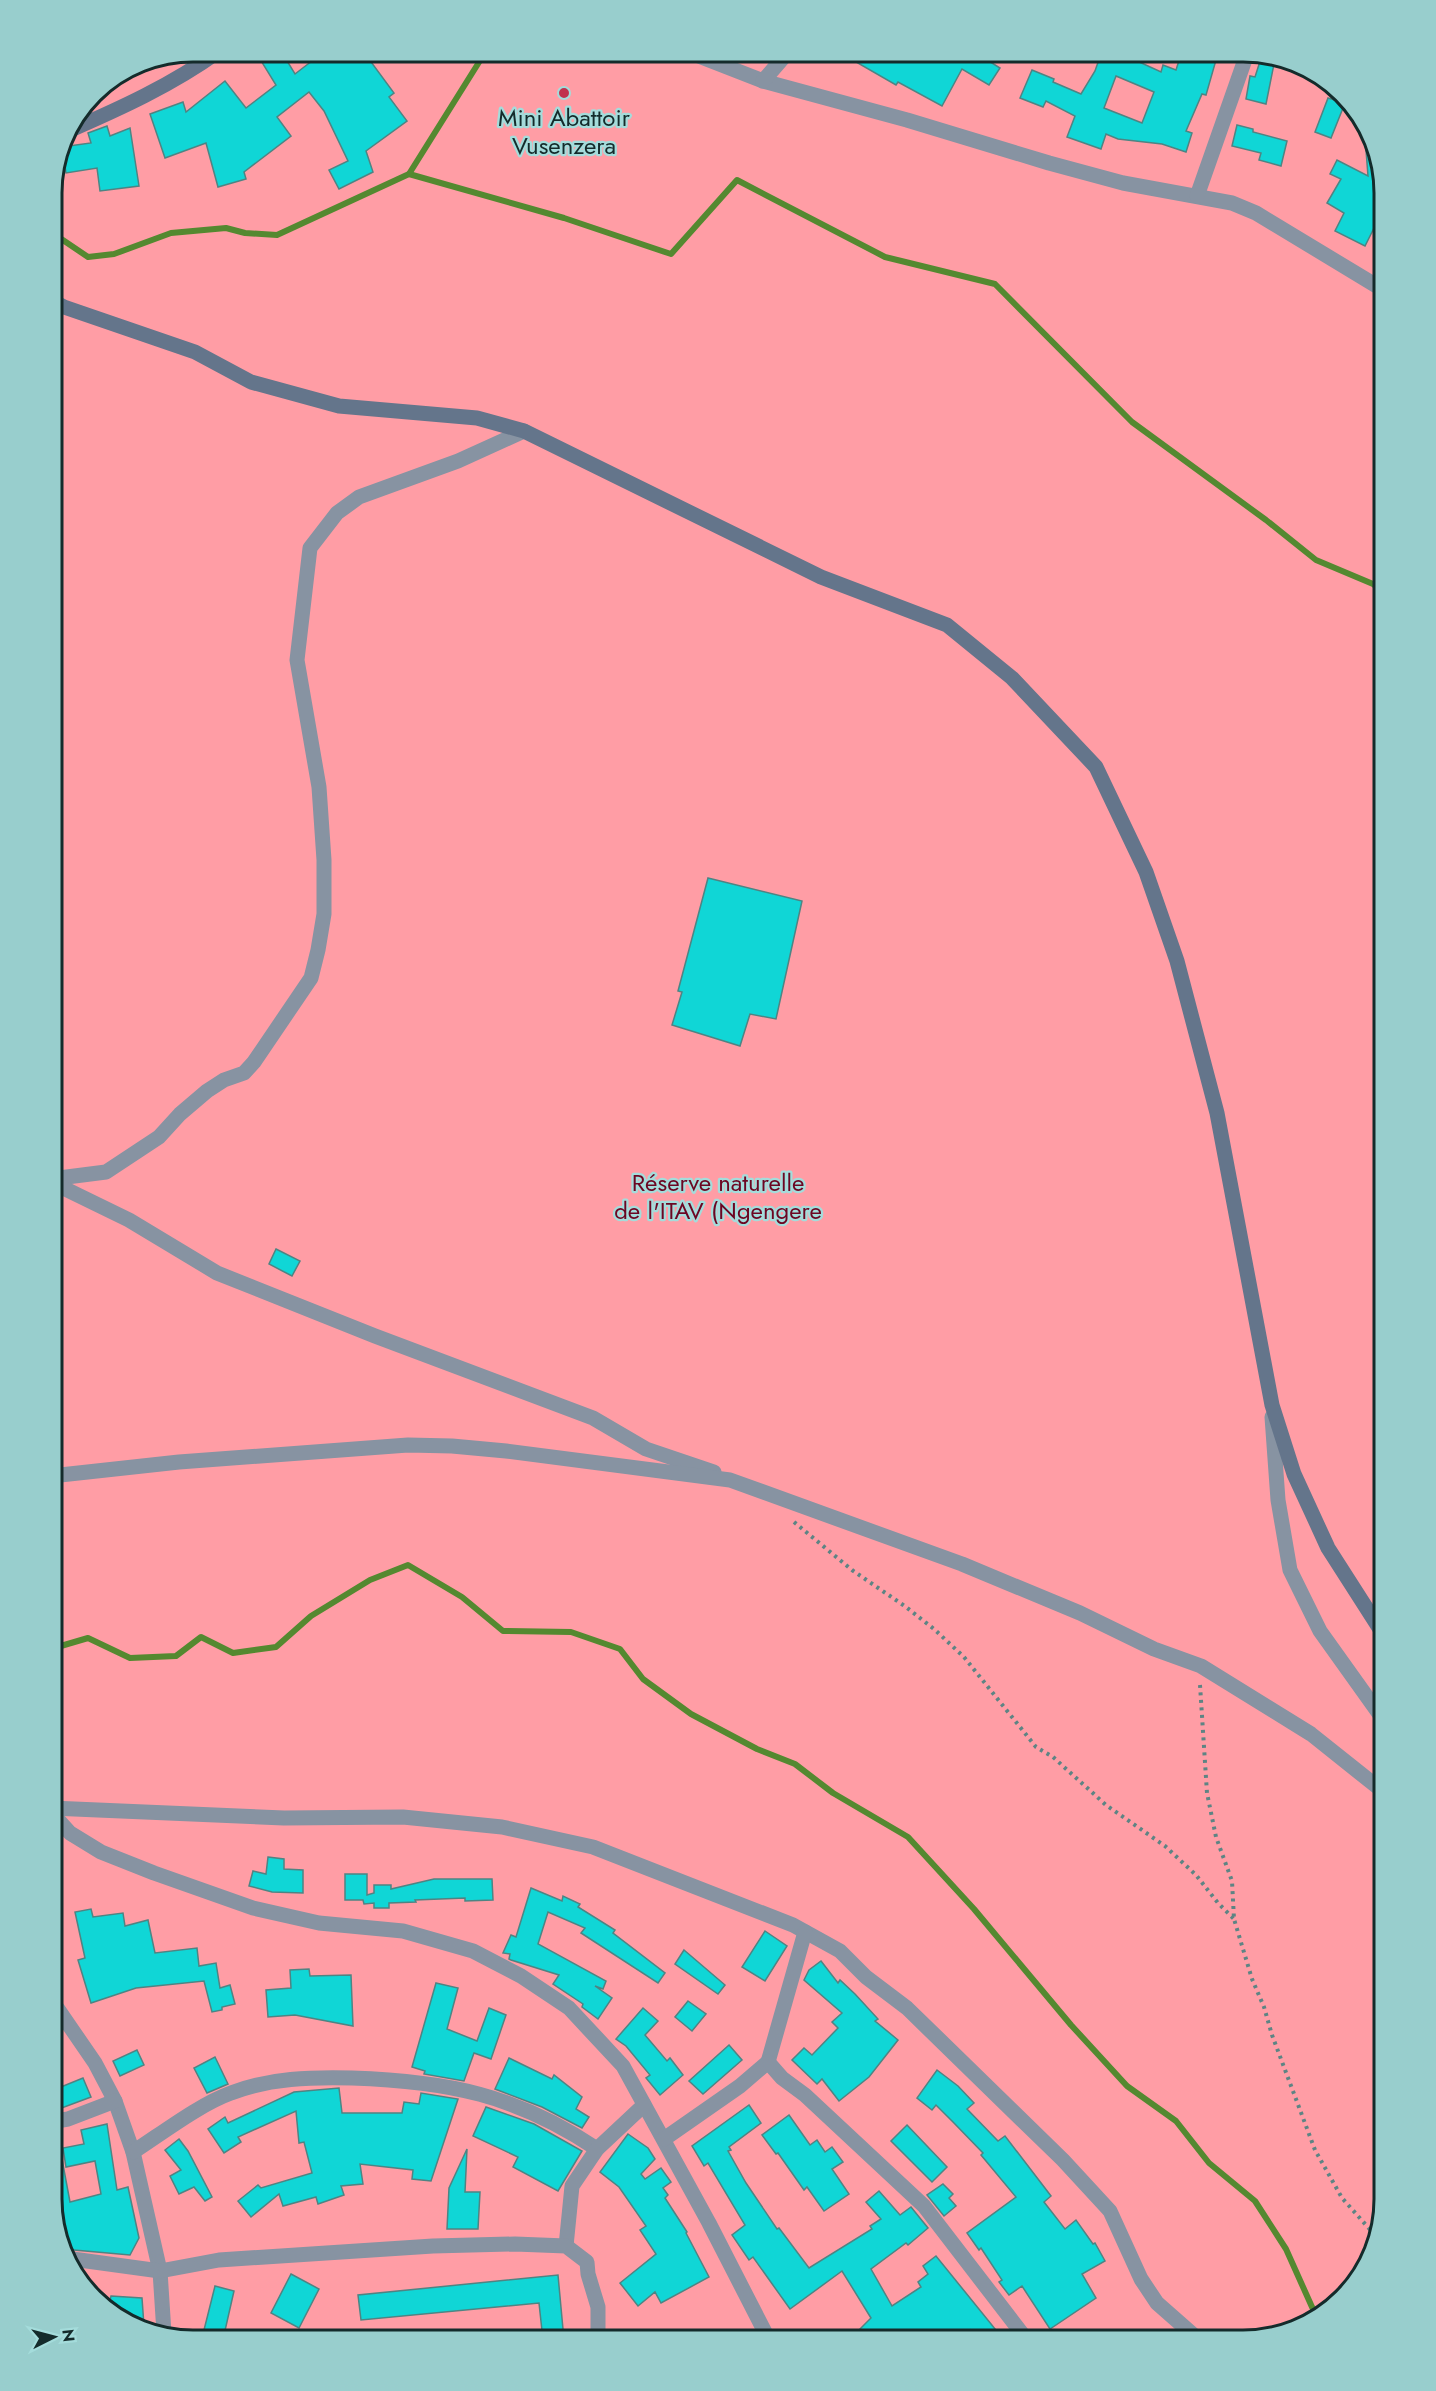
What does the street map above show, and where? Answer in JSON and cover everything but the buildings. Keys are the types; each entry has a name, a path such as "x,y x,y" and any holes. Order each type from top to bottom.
{"street":[{"path":"80,126 128,105 192,62"},
{"path":"715,62 764,81 907,120 1049,164 1123,183 1232,202 1256,213 1374,284"},
{"path":"764,81 780,62"},
{"path":"1197,196 1244,62"},
{"path":"62,306 195,352 251,382 339,406 477,418 524,431 821,577 947,625 1012,678 1096,767 1146,872 1177,961 1217,1113 1272,1405 1294,1474 1328,1548 1374,1620"},
{"path":"62,1179 106,1172 159,1137 180,1114 207,1091 224,1080 244,1073 272,1037 311,978 324,914 324,860 320,787 297,660 310,548 337,513 359,497 458,461 524,431"},
{"path":"62,1186 129,1220 217,1272 375,1336 593,1418 646,1449 704,1467 730,1480 962,1564 1080,1613 1154,1649 1201,1666 1311,1734 1374,1784"},
{"path":"1272,1405 1278,1500 1290,1570 1320,1631 1374,1707"},
{"path":"62,1475 179,1462 408,1445 506,1451 730,1480"},
{"path":"62,1810 284,1818 403,1818 502,1827 593,1847 805,1932 840,1951 866,1977 907,2008 1063,2160 1110,2211 1141,2279 1157,2303 1188,2330"},
{"path":"62,1823 70,1833 101,1852 253,1908 320,1923 403,1931 473,1951 521,1976 568,2008 623,2066 664,2139 764,2330"},
{"path":"664,2139 740,2086 768,2062 805,1932"},
{"path":"62,2015 95,2063 115,2101 133,2152 160,2271 164,2326"},
{"path":"768,2062 782,2078 805,2095 924,2206 1019,2330"},
{"path":"133,2152 230,2093 275,2081 324,2077 413,2080 450,2086 528,2110 565,2127 597,2149"},
{"path":"62,2120 115,2101"},
{"path":"566,2246 572,2186 597,2149 644,2105"},
{"path":"77,2260 160,2271 219,2260 433,2246 566,2246 587,2262 588,2274 598,2307 598,2329"}],"path":[{"path":"791,1519 852,1570 906,1606 942,1636 964,1657 1036,1747 1053,1757 1106,1805 1165,1846 1196,1875 1218,1904 1234,1919"},
{"path":"1201,1666 1200,1693 1207,1793 1216,1837 1232,1881 1234,1919 1252,1979 1315,2150 1342,2198 1370,2230"}],"green space":[{"name":"Réserve naturelle de l'ITAV (Ngengere","path":"184,62 1252,62 1285,68 1316,84 1342,106 1361,135 1370,159 1374,193 1374,2198 1370,2232 1357,2264 1330,2297 1293,2320 1243,2330 184,2329 151,2323 120,2307 94,2285 75,2256 68,2240 62,2207 62,184 71,143 89,113 106,94 143,71"}],"waterway":[{"path":"62,239 88,257 114,254 171,233 226,228 245,233 277,235 409,174 479,62"},
{"path":"409,174 564,218 671,254 737,180 885,257 995,284 1132,422 1266,520 1316,560 1374,585"},
{"path":"62,1646 88,1638 130,1658 176,1656 201,1637 233,1653 276,1647 311,1616 370,1580 408,1565 462,1597 503,1631 571,1632 620,1649 643,1679 691,1714 757,1749 795,1764 833,1793 908,1837 974,1909 1071,2025 1127,2086 1176,2121 1209,2163 1255,2201 1286,2249 1313,2309"}],"place":[{"name":"Mini Abattoir Vusenzera","path":"564,93"}]}
